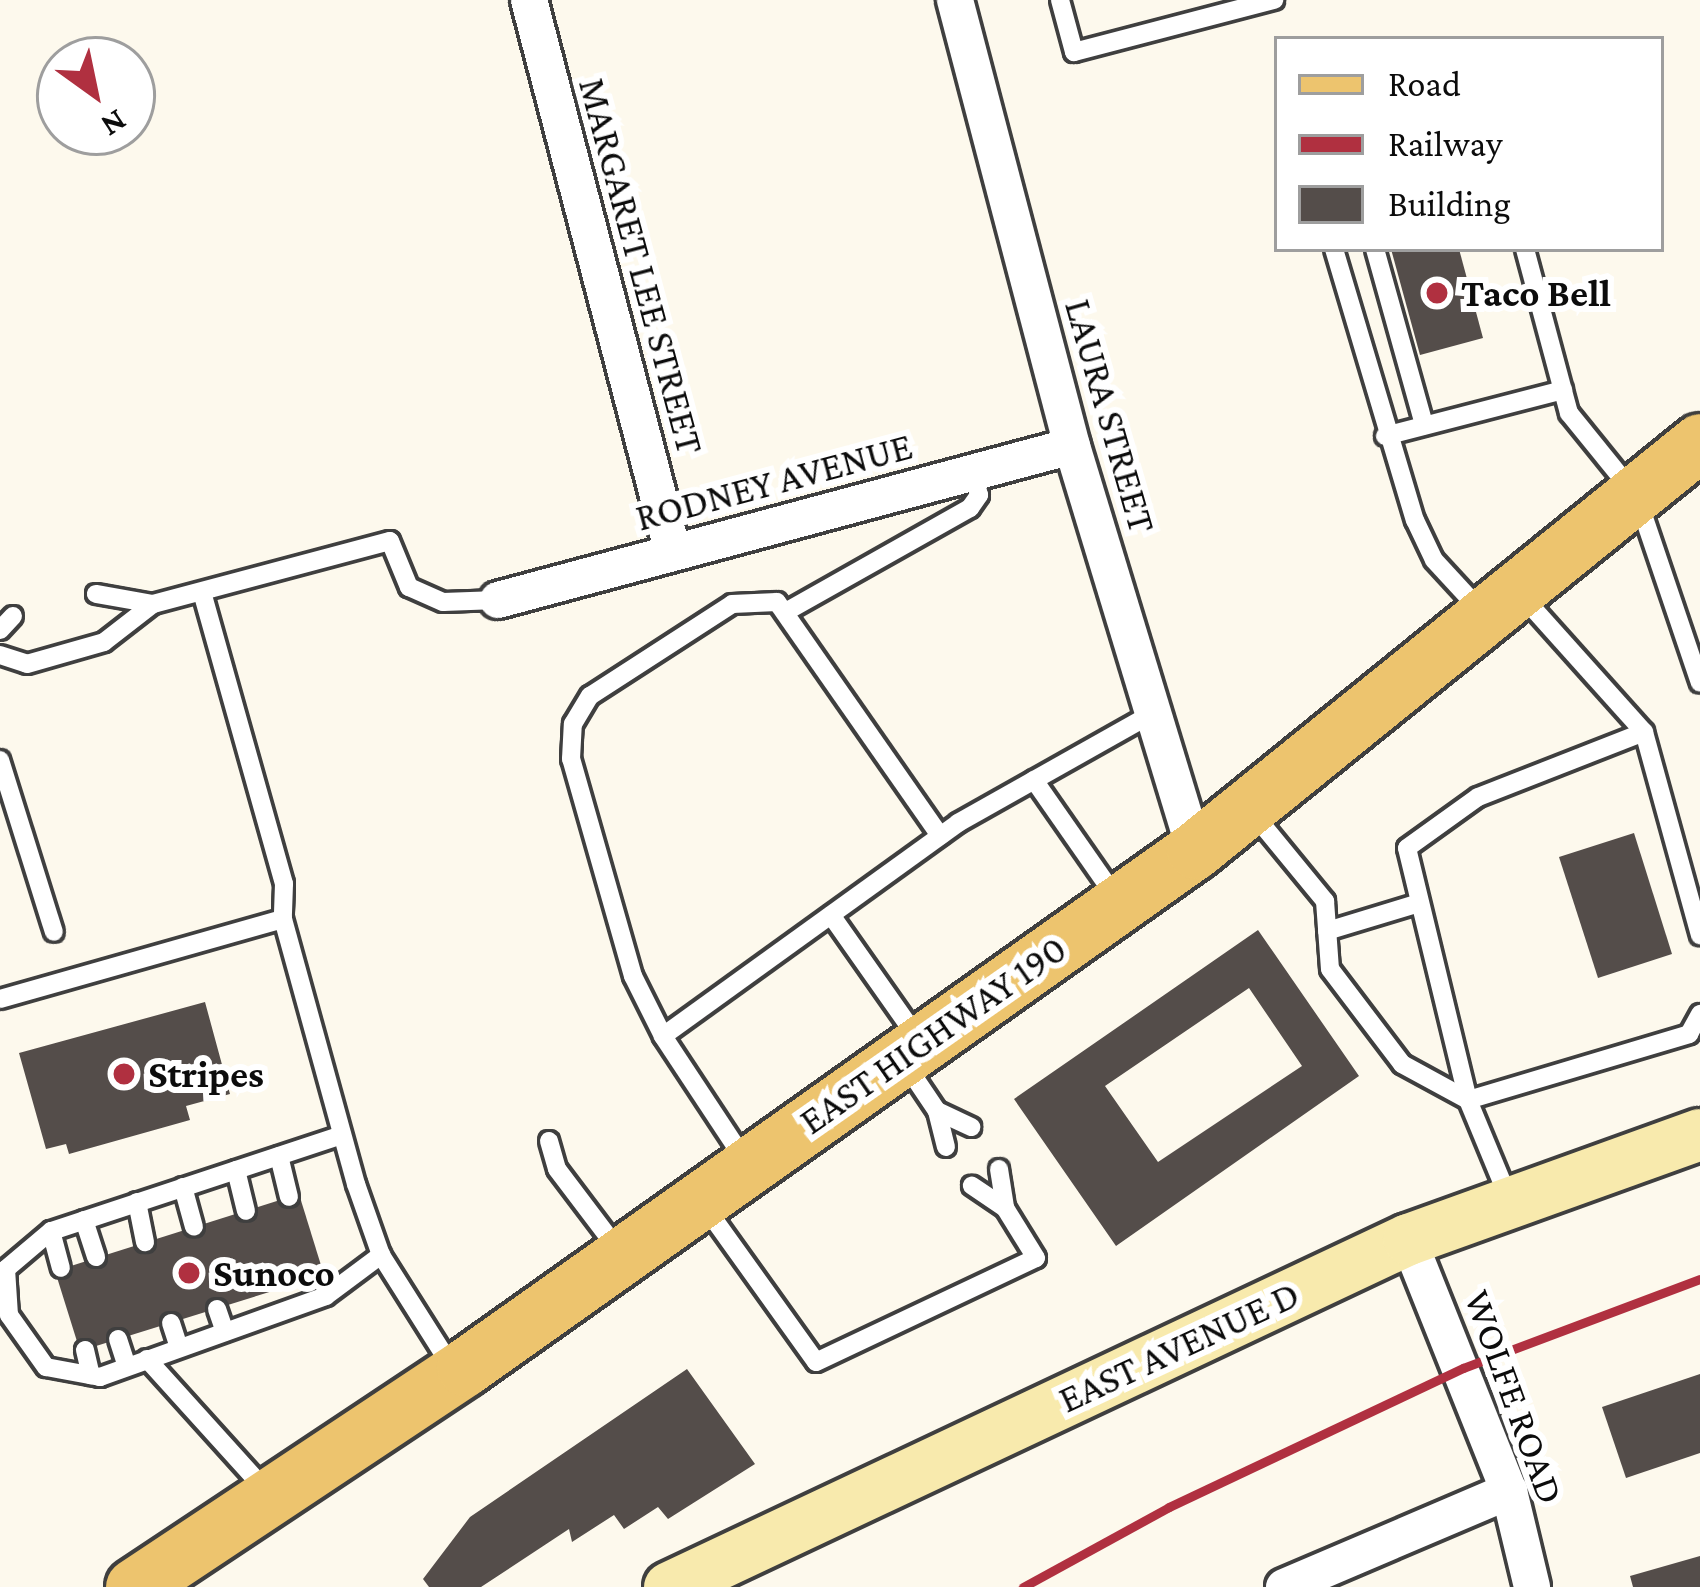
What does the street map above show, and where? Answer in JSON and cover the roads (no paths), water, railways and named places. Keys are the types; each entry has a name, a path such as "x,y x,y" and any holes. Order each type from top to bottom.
{"main road":[{"name":"EAST HIGHWAY 190","path":"137,1586 455,1373 1195,850 1700,442"},
{"name":"EAST AVENUE D","path":"669,1587 1408,1239 1700,1134"}],"street":[{"name":"MARGARET LEE STREET","path":"529,0 673,553"},
{"name":"LAURA STREET","path":"956,0 1072,446 1195,850"},
{"name":"RODNEY AVENUE","path":"498,600 1072,446"},
{"name":"WOLFE ROAD","path":"1408,1239 1510,1491 1532,1587"},
{"path":"1284,1587 1510,1491"}],"lane":[{"path":"1060,0 1074,52 1274,0"},
{"path":"1335,252 1385,436 1434,560 1503,605 1645,732 1700,935"},
{"path":"1376,252 1424,425"},
{"path":"1527,252 1569,413 1637,497 1691,616 1700,683"},
{"path":"1385,436 1563,390"},
{"path":"789,610 970,508 979,495 973,472"},
{"path":"96,594 153,604 390,541 410,587 443,602 498,600"},
{"path":"202,592 284,884 283,919 342,1135 381,1255 455,1373"},
{"path":"749,1166 663,1036 627,954 572,759 573,724 590,696 732,604 760,598 789,610 940,836"},
{"path":"0,655 27,664 104,642 153,604"},
{"path":"663,1036 940,836 1153,713"},
{"path":"1509,1199 1468,1100 1407,848 1478,797 1645,732"},
{"path":"0,760 54,932"},
{"path":"1034,780 1120,903"},
{"path":"1248,808 1325,901 1330,969 1402,1064 1468,1100 1689,1034 1700,1014"},
{"path":"1327,931 1419,902"},
{"path":"831,915 911,1051 937,1112 946,1148"},
{"path":"0,999 283,919"},
{"path":"937,1112 972,1127"},
{"path":"6,1268 51,1231 342,1135"},
{"path":"549,1141 557,1169 622,1255"},
{"path":"279,1156 289,1197"},
{"path":"700,1200 816,1362 1036,1258 1005,1208 999,1168"},
{"path":"236,1169 246,1211"},
{"path":"972,1186 1005,1208"},
{"path":"183,1187 194,1227"},
{"path":"137,1202 145,1242"},
{"path":"84,1220 96,1257"},
{"path":"51,1231 61,1268"},
{"path":"0,1247 9,1315 46,1367 91,1375 319,1298 381,1255"},
{"path":"313,1279 319,1298"},
{"path":"270,1292 276,1313"},
{"path":"217,1309 225,1332"},
{"path":"171,1323 179,1348"},
{"path":"118,1339 127,1366"},
{"path":"85,1350 91,1375"},
{"path":"147,1359 270,1496"}],"railway":[{"path":"1023,1587 1169,1507 1463,1368 1700,1279"}],"place":[{"name":"Taco Bell","path":"1437,293"},
{"name":"Stripes","path":"124,1074"},
{"name":"Sunoco","path":"189,1273"}]}
